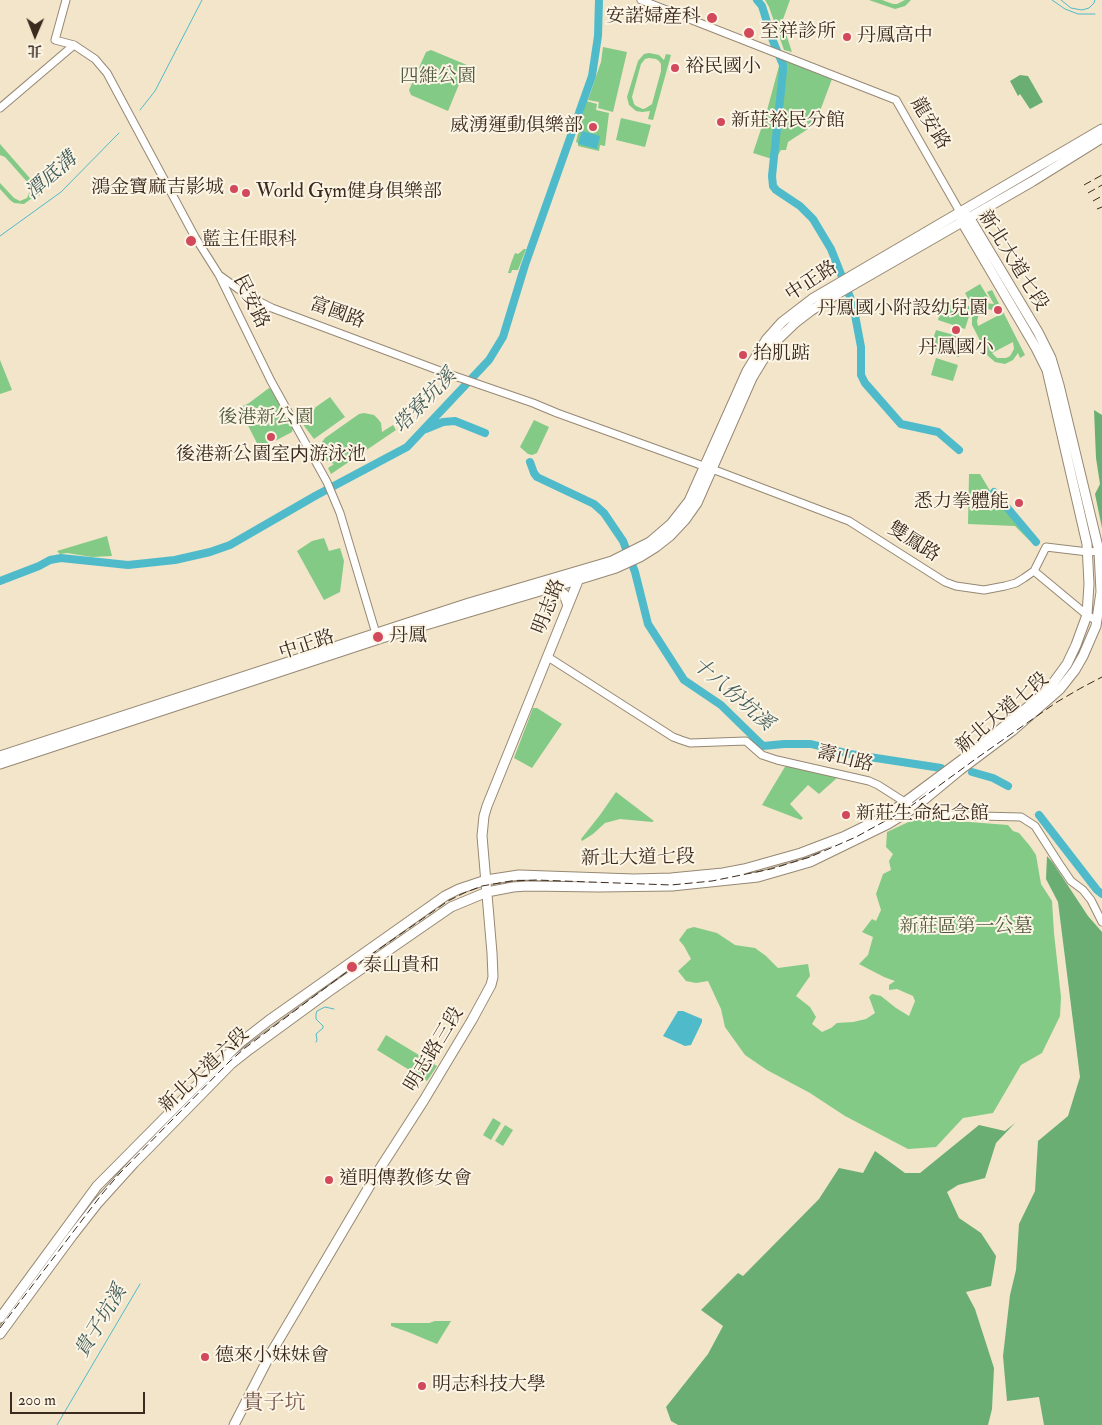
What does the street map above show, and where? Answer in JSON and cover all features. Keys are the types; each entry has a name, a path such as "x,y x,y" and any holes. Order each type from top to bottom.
{"main road":[{"name":"中正路","path":"850,282 960,212 1102,129"},
{"name":"中正路","path":"0,756 377,637 579,580 656,547 685,520 697,503 709,468 769,342 836,290 965,220 1102,138"},
{"name":"新北大道七段","path":"487,892 527,886 672,886 758,877 810,862 888,824 914,808 1012,731 1060,689 1075,670 1096,626 1100,592 1100,551 1054,366 1038,332 960,212"},
{"name":"新北大道七段","path":"486,880 519,875 671,878 728,872 801,854 886,816 975,750 1040,697 1050,686 1070,658 1087,615 1089,584 1088,552 1046,370 1036,348 965,220"},
{"name":"中正路","path":"0,764 377,637 476,601 583,569 629,558"},
{"name":"明志路","path":"548,657 583,569"},
{"path":"547,589 559,590 564,594 568,606"},
{"name":"明志路三段","path":"234,1425 274,1347 379,1170 424,1100 486,994 493,977 482,836 484,816 548,657"},
{"name":"新北大道六段","path":"0,1318 97,1186 241,1042 444,896 486,880"},
{"name":"新北大道六段","path":"0,1334 97,1204 129,1168 231,1064 314,1002 440,914 487,892"}],"street":[{"name":"民安路","path":"66,0 55,40 74,45 95,60 107,73 195,237 219,275 271,381 327,482 354,555 377,637"},
{"name":"龍安路","path":"642,0 896,100 960,212"},
{"path":"0,108 74,45"},
{"name":"富國路","path":"219,275 263,304 709,468"},
{"name":"雙鳳路","path":"709,468 849,521 945,582 956,586 984,590 996,588 1016,583 1034,571"},
{"path":"1097,621 1087,615 1034,571 1046,547 1088,552 1100,551"},
{"name":"壽山路","path":"548,657 673,737 681,740 690,743 746,741 762,755 869,781 914,808 938,815 1021,816 1033,824 1071,881 1083,890 1091,900 1102,922"}],"green space":[{"path":"765,0 790,0 782,22 792,52 784,50"},
{"path":"869,0 882,0 897,4 905,0 911,0 905,6 895,9"},
{"path":"603,47 627,52 613,112 598,108 599,102 588,100 601,62"},
{"name":"四維公園","path":"431,50 467,65 448,111 411,95 409,90 426,52"},
{"path":"644,54 659,55 664,60 666,54 671,55 653,120 648,119 650,111 636,111 629,105 627,97 638,61","holes":["645,59 656,59 661,64 661,71 652,104 643,109 634,104 632,97 641,64"]},
{"path":"784,60 832,79 820,111 816,114 811,127 788,142 786,150 781,150 772,159 753,153 762,129 779,66 781,70 779,90 784,91 786,68"},
{"path":"1020,75 1028,76 1043,102 1030,109 1020,94 1018,96 1010,81"},
{"name":"威湧運動俱樂部","path":"586,101 597,104 596,110 609,113 605,146 600,145 599,151 578,146 576,142"},
{"path":"621,118 651,125 645,147 616,140"},
{"path":"0,144 42,192 39,196 35,191 32,198 24,204 14,203 0,189 0,183 14,198 20,201 27,198 31,189 29,184 5,157 0,155"},
{"path":"526,249 518,270 512,270 511,273 508,273 515,253 518,254"},
{"path":"980,284 988,297 972,306 965,293"},
{"path":"992,290 1025,355 1020,358 1018,353 1013,360 1005,364 995,362 988,356 972,325 972,316 976,307 985,303 994,304 987,292","holes":["988,309 996,311 999,315 978,326 979,314","1013,342 1014,349 1010,356 997,358 992,353"]},
{"path":"950,301 972,307 965,329 938,320 943,303"},
{"path":"936,330 965,338 959,357 930,348"},
{"path":"936,358 958,365 953,381 931,375"},
{"path":"0,360 12,390 0,394"},
{"name":"後港新公園","path":"269,388 273,391 293,428 292,432 260,449 239,408"},
{"path":"330,397 345,417 314,439 299,419"},
{"path":"1094,410 1102,415 1102,528 1095,494 1100,484 1096,458"},
{"path":"359,414 374,415 378,419 381,423 382,432 393,425 396,430 331,474 328,468 334,464 325,460 322,456 322,442"},
{"path":"534,420 549,427 537,453 532,455 520,447"},
{"path":"969,474 980,474 995,499 1019,524 1030,541 1015,526 968,524"},
{"path":"107,536 112,556 92,557 67,553 60,554 57,551"},
{"path":"324,538 329,551 340,548 344,561 340,592 324,600 297,551 312,541"},
{"path":"533,708 537,708 562,724 532,768 514,758"},
{"path":"786,765 838,777 819,794 808,785 790,804 803,818 801,820 762,805"},
{"path":"616,792 654,821 620,819 605,823 582,841 581,839"},
{"name":"新莊區第一公墓","path":"917,818 1008,825 1013,831 1019,833 1030,846 1036,855 1041,884 1052,901 1061,997 1060,1016 1042,1053 1021,1065 993,1113 963,1118 936,1147 908,1149 845,1116 745,1055 725,1027 721,1009 708,981 696,983 686,981 678,971 691,959 679,940 687,929 694,927 717,933 735,945 755,948 778,968 808,964 810,976 796,996 810,1007 816,1017 812,1024 822,1032 837,1023 866,1019 875,1013 869,997 872,994 881,996 909,1016 915,1001 913,996 897,989 889,990 889,985 895,981 859,964 868,955 873,937 862,932 872,919 876,921 881,910 876,894 883,874 891,870 889,861 893,854 886,847 887,832"},
{"path":"1047,856 1088,916 1102,932 1102,1425 1044,1425 1039,1397 1007,1401 1003,1356 1010,1295 1016,1270 1019,1224 1035,1191 1038,1141 1068,1116 1080,1077 1058,902 1046,879"},
{"path":"386,1035 437,1066 427,1081 377,1050"},
{"path":"493,1118 501,1123 491,1140 483,1135"},
{"path":"1015,1123 996,1143 985,1178 958,1185 947,1192 959,1218 981,1233 996,1256 991,1286 966,1292 975,1309 994,1368 992,1409 988,1425 678,1425 671,1421 666,1407 708,1354 723,1326 701,1310 738,1273 743,1276 819,1199 839,1168 863,1173 875,1151 905,1173 920,1173 979,1125 1005,1131"},
{"path":"505,1125 513,1130 503,1146 495,1141"},
{"path":"451,1321 437,1344 391,1326 391,1323 429,1323"}],"water":[{"path":"582,131 600,136 597,149 578,144"},
{"path":"678,1011 683,1011 702,1019 691,1045 685,1046 663,1036"}],"waterway":[{"name":"潭底溝","path":"140,110 155,91 202,0"},
{"name":"塔寮坑溪","path":"0,581 50,560 61,558 128,565 175,560 210,552 230,545 315,496 407,447 489,360 503,337 525,265 592,76 598,36 599,0"},
{"path":"757,0 762,6 783,65 772,176 773,186 800,206 813,219 831,249 855,315 861,347 861,375 865,383 901,424 938,432 959,450"},
{"path":"1052,0 1065,9 1078,14 1095,14"},
{"path":"1061,0 1071,8 1082,10 1089,8 1095,0"},
{"name":"潭底溝","path":"0,236 61,192 119,133"},
{"name":"十八份坑溪","path":"426,429 443,422 455,421 485,433"},
{"name":"十八份坑溪","path":"530,462 537,477 594,504 604,513 623,541 635,572 648,624 684,680 721,705 763,746 811,744 850,754 941,768"},
{"path":"994,492 1036,542"},
{"name":"十八份坑溪","path":"972,772 993,778 1008,786"},
{"name":"十八份坑溪","path":"1039,815 1102,894"},
{"name":"貴子坑溪","path":"316,1042 316,1034 323,1028 316,1019 317,1011 325,1007 334,1009"},
{"name":"貴子坑溪","path":"57,1425 140,1284"}],"railway":[{"path":"1084,185 1102,175"},
{"path":"1088,193 1102,185"},
{"path":"1093,201 1102,196"},
{"path":"1097,209 1102,207"},
{"path":"0,1328 120,1173 229,1062 352,968 448,901 482,886 511,881 536,880 671,885 712,881 771,869 810,857 856,837 907,809 1057,702 1102,677"}],"place":[{"name":"安諾婦産科","path":"712,18"},
{"name":"至祥診所","path":"749,33"},
{"name":"丹鳳高中","path":"847,37"},
{"name":"裕民國小","path":"675,68"},
{"name":"新莊裕民分館","path":"721,122"},
{"name":"威湧運動俱樂部","path":"593,127"},
{"name":"鴻金寶麻吉影城","path":"234,189"},
{"name":"World Gym健身俱樂部","path":"246,193"},
{"name":"藍主任眼科","path":"191,241"},
{"name":"丹鳳國小附設幼兒園","path":"998,310"},
{"name":"丹鳳國小","path":"956,330"},
{"name":"抬肌踮","path":"743,355"},
{"name":"後港新公園室内游泳池","path":"271,437"},
{"name":"悉力拳體能","path":"1019,503"},
{"name":"丹鳳","path":"378,637"},
{"name":"新莊生命紀念館","path":"846,815"},
{"name":"泰山貴和","path":"352,967"},
{"name":"道明傳教修女會","path":"329,1180"},
{"name":"德來小妹妹會","path":"205,1357"},
{"name":"明志科技大學","path":"422,1386"}],"district":[{"name":"貴子坑","path":"274,1404"}]}
